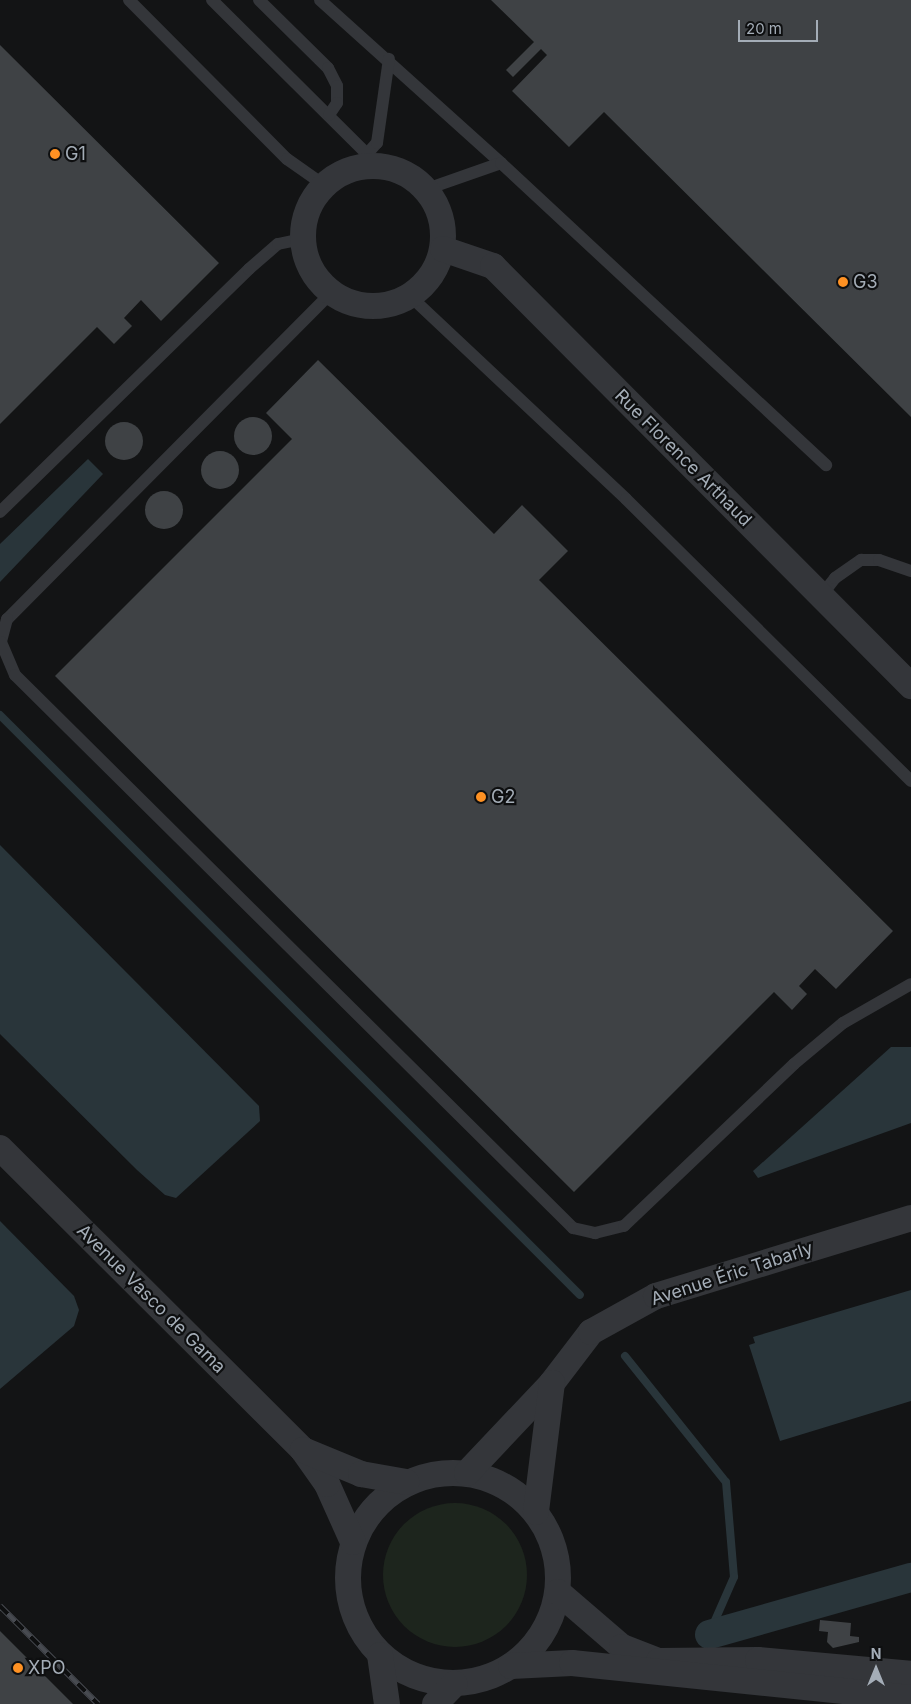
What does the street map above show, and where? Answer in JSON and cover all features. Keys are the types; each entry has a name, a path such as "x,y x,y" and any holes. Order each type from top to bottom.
{"street":[{"path":"366,163 406,174 424,190 442,220 443,249 432,276 410,296 382,307 353,304 331,293 309,267 302,239 307,210 324,185 366,163"},
{"name":"Rue Florence Arthaud","path":"443,249 493,266 911,686"},
{"name":"Avenue Vasco de Gama","path":"0,1148 303,1450"},
{"name":"Avenue Éric Tabarly","path":"467,1473 552,1383 591,1332 656,1296 911,1218"},
{"path":"536,1512 552,1383"},
{"path":"303,1450 361,1474 406,1482"},
{"path":"303,1450 327,1484 353,1542"},
{"path":"435,1473 467,1473 500,1484 536,1512 550,1536 558,1563 558,1592 550,1621 534,1646 511,1666 484,1679 454,1684 427,1680 380,1655 361,1631 349,1602 346,1572 353,1542 383,1497 406,1482 435,1473"},
{"path":"558,1592 622,1647 659,1661 758,1660 911,1674"},
{"path":"380,1655 387,1704"},
{"path":"511,1666 572,1663 911,1698"},
{"path":"435,1704 454,1684"}],"lane":[{"path":"129,0 287,159 324,185"},
{"path":"212,0 329,115 366,163 377,144 389,59"},
{"path":"259,0 328,68 337,86 337,103 329,115"},
{"path":"320,0 389,59 826,465"},
{"path":"424,190 501,163"},
{"path":"0,512 249,269 278,244 302,239"},
{"path":"331,293 7,619 1,642 15,675 573,1228 595,1232 624,1226 794,1064 843,1023 911,984"},
{"path":"410,296 613,486 911,781"},
{"path":"821,596 835,578 861,560 879,560 911,571"}],"shaded area":[{"path":"88,459 103,474 0,582 0,544"},
{"path":"0,845 259,1106 260,1121 176,1198 165,1195 137,1170 0,1034"},
{"path":"891,1047 911,1047 911,1123 758,1178 753,1171"},
{"path":"0,1221 74,1296 79,1310 74,1326 0,1389"},
{"path":"911,1290 911,1401 780,1441 749,1345 755,1343 753,1337"},
{"path":"455,1503 482,1509 506,1524 521,1548 527,1575 521,1602 506,1626 482,1641 455,1647 428,1641 404,1626 389,1602 383,1575 389,1548 404,1524 428,1509"}],"building":[{"name":"G3","path":"491,0 911,0 911,417 604,112 569,147 512,91 547,55 541,49 513,77 506,70 534,42"},
{"name":"G1","path":"0,45 219,263 161,321 141,300 124,318 132,326 114,344 97,327 0,424"},
{"name":"G2","path":"318,360 494,534 522,505 568,551 539,580 893,931 836,989 815,969 799,986 807,994 792,1010 774,992 574,1192 55,676 292,439 266,413"},
{"path":"253,417 260,418 266,423 271,429 271,443 266,449 260,454 253,455 246,454 240,449 235,443 234,436 235,429 240,423 246,418"},
{"path":"124,422 137,428 143,441 137,454 124,460 111,454 105,441 111,428"},
{"path":"220,451 233,457 239,470 233,483 220,489 207,483 201,470 207,457"},
{"path":"164,491 177,497 183,510 177,523 164,529 151,523 145,510 151,497"},
{"path":"820,1620 851,1623 850,1636 859,1637 859,1642 833,1648 827,1642 828,1632 819,1631"},
{"name":"XPO","path":"0,1631 73,1704 0,1704"}],"waterway":[{"path":"0,715 580,1295"},
{"path":"625,1356 726,1482 734,1577 709,1634"},
{"path":"709,1634 911,1577"}],"railway":[{"path":"0,1606 98,1704"}],"place":[{"name":"G1","path":"55,154"},
{"name":"G3","path":"843,282"},
{"name":"G2","path":"481,797"},
{"name":"XPO","path":"18,1668"}]}
